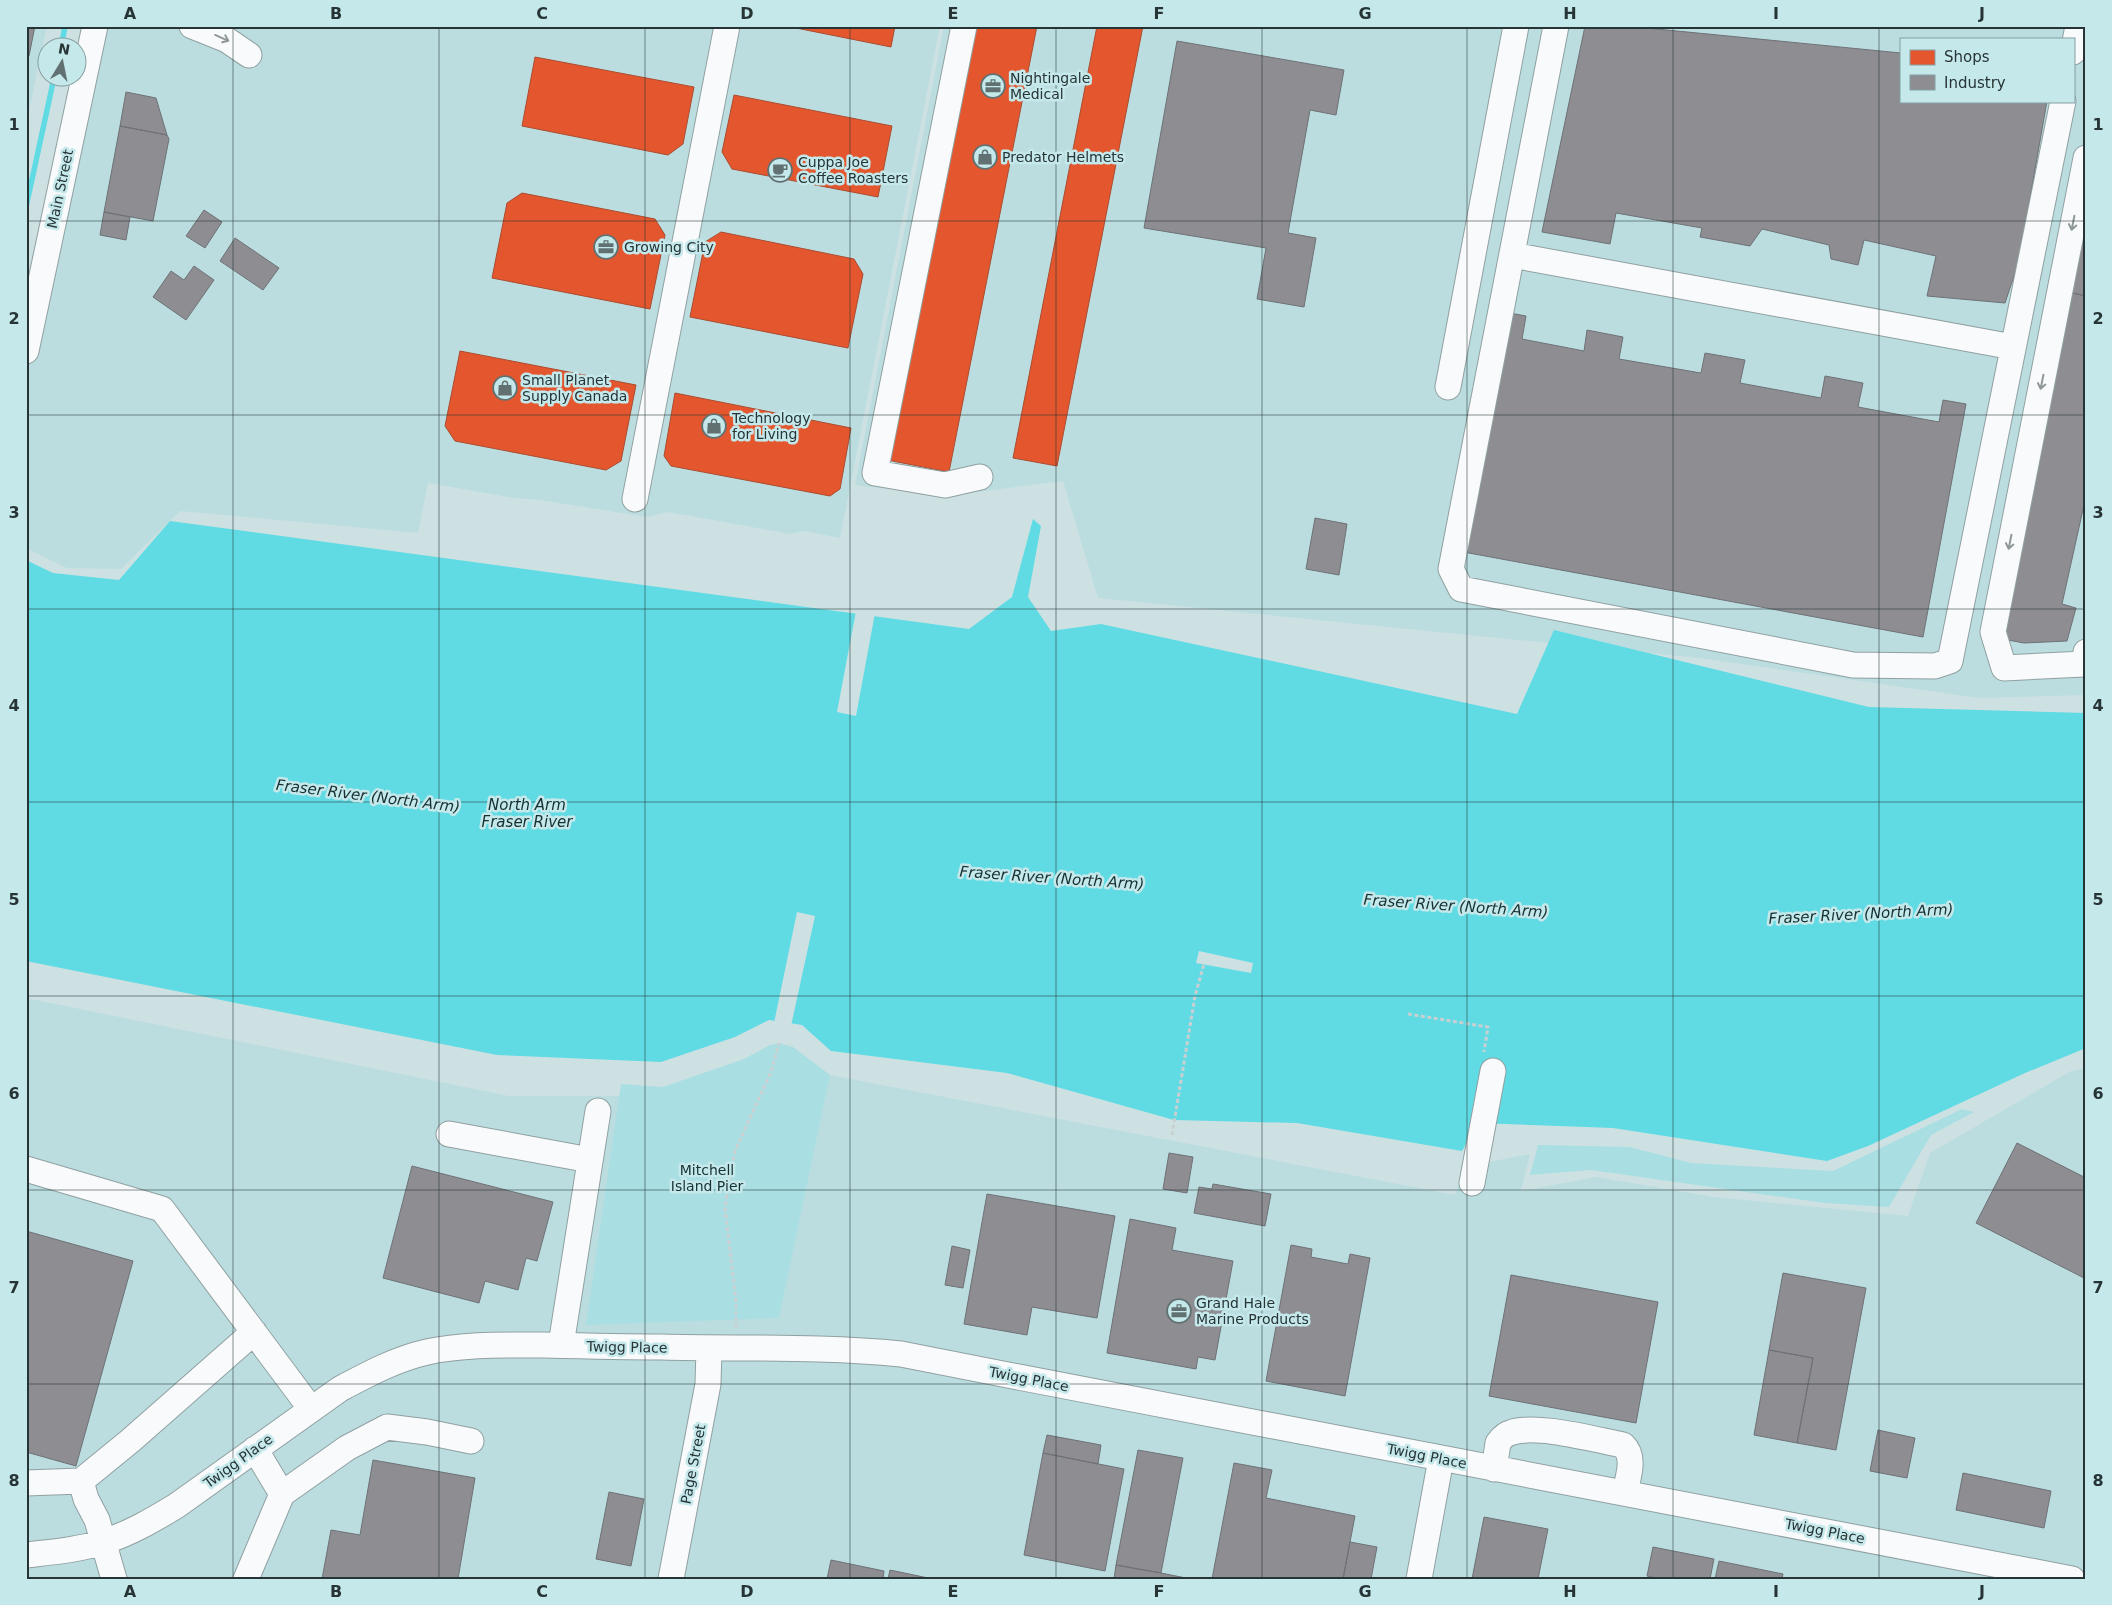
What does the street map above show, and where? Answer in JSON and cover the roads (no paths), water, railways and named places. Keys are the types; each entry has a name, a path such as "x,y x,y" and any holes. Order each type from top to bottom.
{"street":[{"name":"Main Street","path":"26,351 94,26"},
{"path":"192,26 227,40 249,55"},
{"path":"635,498 727,26"},
{"path":"964,26 875,473 945,485 980,477"},
{"path":"1448,387 1516,26"},
{"path":"1556,26 1451,568 1461,589 1853,665 1935,666 1950,661 2063,102"},
{"path":"2074,47 2078,26"},
{"path":"2086,158 1993,632 2004,668 2084,664 2086,652"},
{"path":"1512,255 2013,347"},
{"path":"1472,1183 1488,1063"},
{"path":"561,1345 598,1111"},
{"path":"449,1134 590,1160"},
{"path":"26,1169 162,1209 310,1409"},
{"path":"26,1483 80,1481 130,1441 254,1332"},
{"name":"Twigg Place","path":"26,1555 71,1550 102,1542 128,1532 176,1506 310,1409 367,1374 397,1361 425,1352 453,1348 501,1345 561,1345 847,1350 901,1354 2072,1579"},
{"name":"Page Street","path":"671,1579 708,1384 709,1348"},
{"path":"246,1579 282,1494 347,1448 387,1427 427,1432 471,1441"},
{"path":"1494,1469 1498,1443 1510,1432 1545,1431 1624,1445 1628,1449 1631,1460 1625,1492"},
{"path":"255,1449 282,1494"},
{"path":"1419,1579 1441,1459"},
{"path":"80,1481 86,1499 97,1520 114,1579"}],"water":[{"name":"North Arm Fraser River","path":"1033,519 1041,526 1028,597 1051,631 1101,624 1517,714 1554,630 1869,707 2086,713 2086,1048 2025,1073 1868,1146 1827,1161 1613,1128 1478,1123 1462,1151 1297,1123 1174,1120 1007,1073 831,1051 802,1025 769,1020 735,1037 661,1062 497,1055 26,961 26,560 53,573 119,580 170,521 969,629 1012,597"}],"waterway":[{"path":"63,38 65,26"},
{"path":"26,207 52,88"}],"place":[{"name":"Nightingale Medical","path":"993,86"},
{"name":"Predator Helmets","path":"985,157"},
{"name":"Cuppa Joe Coffee Roasters","path":"780,170"},
{"name":"Growing City","path":"606,247"},
{"name":"Small Planet Supply Canada","path":"505,388"},
{"name":"Technology for Living","path":"714,426"},
{"name":"Grand Hale Marine Products","path":"1179,1311"}],"water label":[{"name":"Fraser River (North Arm)","path":"368,796"},
{"name":"Fraser River (North Arm)","path":"1052,878"},
{"name":"Fraser River (North Arm)","path":"1456,906"},
{"name":"Fraser River (North Arm)","path":"1861,914"}],"park label":[{"name":"Mitchell Island Pier","path":"707,1178"}]}
